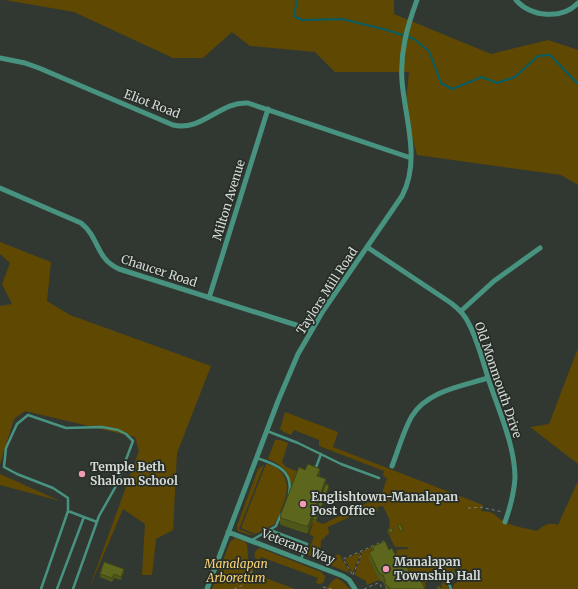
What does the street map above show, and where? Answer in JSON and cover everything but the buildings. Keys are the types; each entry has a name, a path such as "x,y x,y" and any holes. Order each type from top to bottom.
{"street":[{"name":"Taylors Mill Road","path":"207,589 256,458 298,354 323,312 404,190 411,169 411,158 401,62 406,31 417,0"},
{"path":"516,0 526,9 538,13 549,14 569,11 578,3"},
{"name":"Eliot Road","path":"0,58 35,66 177,126 190,126 229,106 239,103 248,103 411,158"},
{"name":"Milton Avenue","path":"209,298 268,109"},
{"name":"Chaucer Road","path":"0,188 81,223 91,233 101,254 113,266 312,330"},
{"name":"Old Monmouth Drive","path":"367,247 461,311 469,324 510,446 514,464 514,490 505,522"},
{"path":"461,311 494,281 540,248"},
{"path":"392,466 411,417 418,408 440,393 488,378"},
{"name":"Veterans Way","path":"228,532 344,576 351,582 355,589"}],"lane":[{"path":"41,589 68,511 68,498 53,488 17,474 4,467 6,448 17,424 28,415 66,428 102,427 118,430 126,434 133,441 116,486 97,522 73,589"},
{"path":"267,431 298,443 341,464 379,478"},
{"path":"314,473 321,454"},
{"path":"256,458 277,466 284,472 289,484 289,494"},
{"path":"252,540 277,525 283,509"},
{"path":"68,511 97,522"},
{"path":"57,589 84,517"},
{"path":"269,530 307,544 301,559"},
{"path":"446,575 451,589"}],"path":[{"path":"468,508 476,507 508,513"},
{"path":"363,550 353,575 343,559 363,550 383,541 385,547"},
{"path":"234,589 245,584 249,579 251,572 255,570"},
{"path":"364,589 378,583 381,586 385,586"},
{"path":"323,587 332,589"}],"green space":[{"path":"5,0 394,0 394,14 491,54 548,40 578,50 578,185 561,175 417,155 405,111 409,72 335,72 315,52 250,46 232,32 203,58 173,58 74,12"},
{"path":"0,242 51,262 47,301 70,315 211,366 177,453 173,530 156,539 152,575 142,575 145,524 123,509 89,589 139,451 135,437 25,411 14,419 0,464 0,306 12,304 2,284 10,263 0,254"},
{"path":"578,348 578,464 530,427 549,424"},
{"path":"285,412 338,432 333,447 483,505 481,511 493,513 505,522 520,527 537,531 547,525 558,525 578,481 578,589 453,589 454,584 462,579 460,567 443,575 449,589 441,589 441,584 444,582 442,577 425,583 426,587 422,589 413,588 399,566 402,563 401,559 395,554 397,553 396,550 408,549 408,547 395,547 387,531 390,521 383,506 377,507 378,511 374,512 371,507 328,527 329,533 321,541 320,555 315,558 307,554 314,537 309,534 313,520 323,524 381,496 387,478 383,476 384,471 319,446 319,440 294,430 291,435 284,432 280,429"},
{"path":"275,440 288,443 282,462 286,467 299,472 292,493 290,481 286,472 274,461 268,459"},
{"path":"266,464 275,467 282,473 287,485 287,492 275,524 255,534 241,528"},
{"path":"264,465 239,529 254,535 250,535 238,531 237,526 258,469"},
{"path":"0,474 60,501 0,485"},
{"name":"Manalapan Arboretum","path":"235,538 244,541 247,544 248,558 254,567 252,573 295,589 212,589 230,542"},
{"path":"380,543 382,544 369,559 379,580 367,585 366,581 355,575 355,573 363,551"},
{"path":"260,548 321,572 325,576 324,582 320,584 316,583 318,578 261,557 259,561 257,560 255,558 256,550"},
{"path":"361,552 353,572 352,573 345,559"},
{"path":"339,554 350,573 327,564 330,558"},
{"path":"337,578 350,589 326,589 333,580"}],"waterway":[{"path":"297,0 294,16 302,20 342,19 387,30 414,39 429,51 441,83 452,89 482,77 497,83 515,77 538,56 550,55 578,84"}],"place":[{"name":"Temple Beth Shalom School","path":"82,474"},
{"name":"Englishtown-Manalapan Post Office","path":"303,504"},
{"name":"Manalapan Township Hall","path":"386,569"}]}
